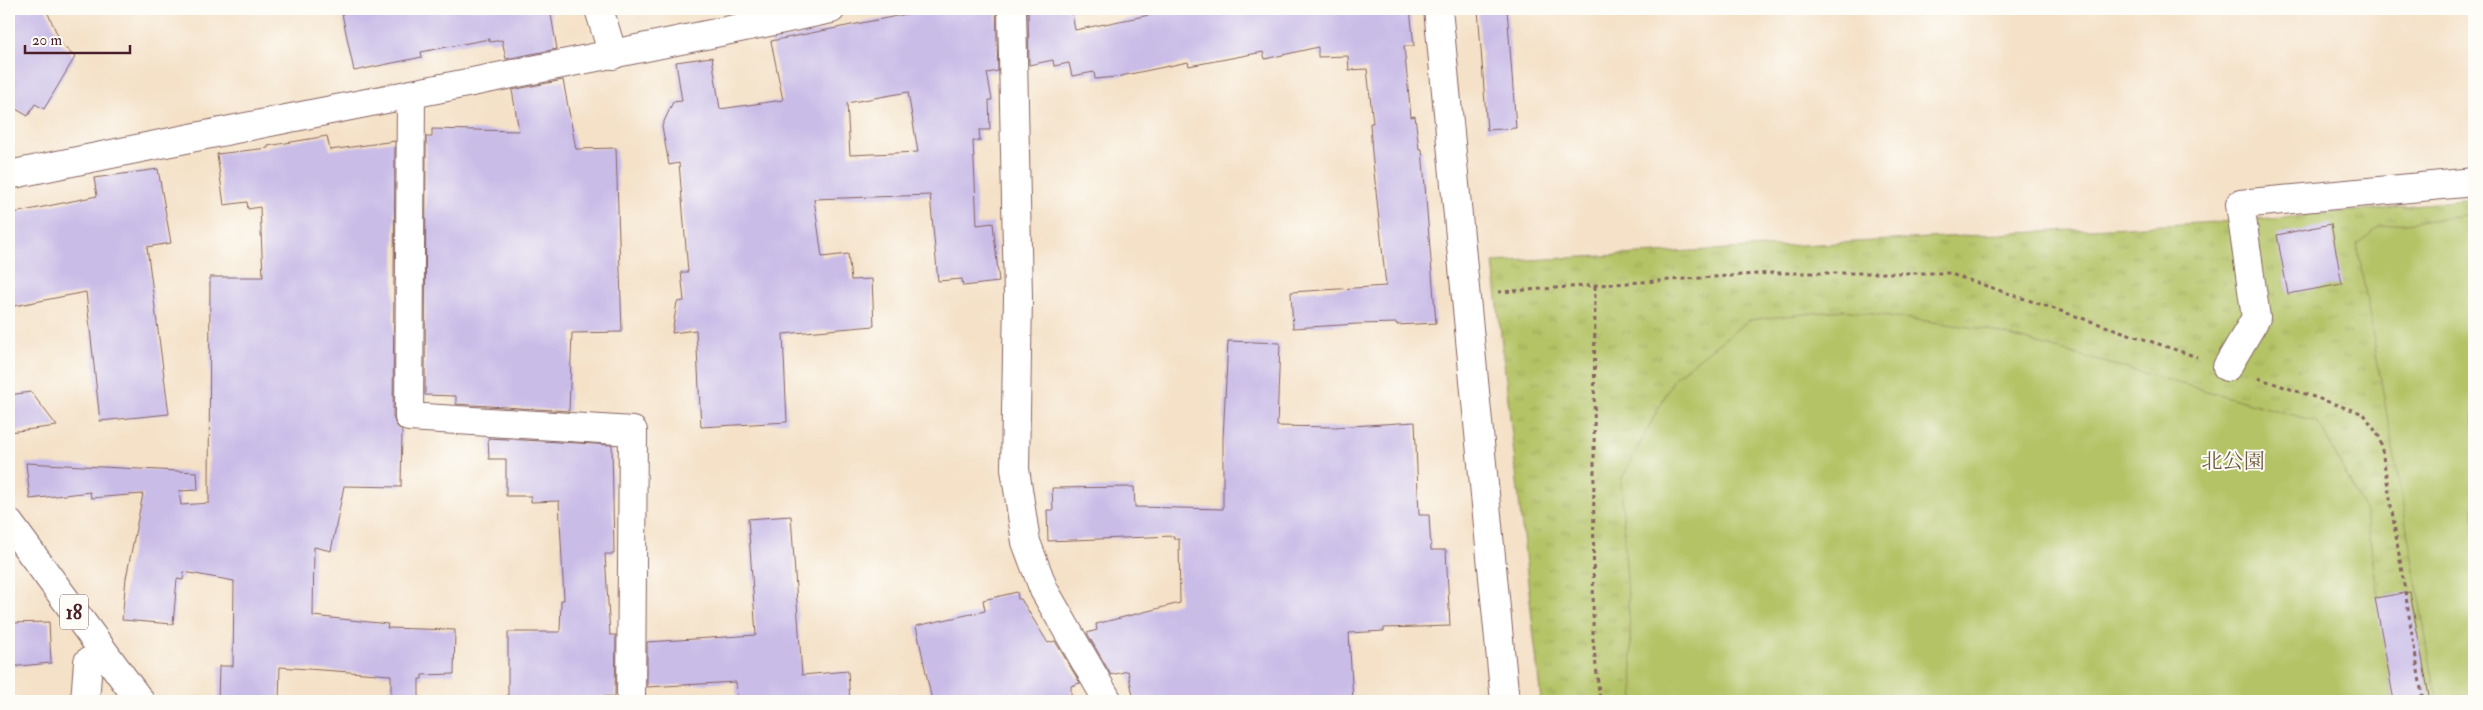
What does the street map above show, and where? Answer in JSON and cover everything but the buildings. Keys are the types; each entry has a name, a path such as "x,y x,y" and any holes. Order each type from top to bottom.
{"street":[{"path":"599,9 613,55"},
{"path":"9,176 613,55 831,9"},
{"path":"1012,9 1018,298 1015,470 1026,542 1044,590 1108,701"},
{"path":"1438,9 1504,701"},
{"path":"411,94 409,417 633,431 631,701"},
{"path":"2227,367 2256,318 2240,204 2474,182"},
{"name":"18","path":"9,523 140,701"},
{"path":"85,701 88,662"}],"path":[{"path":"1465,294 1772,273 1948,273 2364,414 2380,438 2423,701"},
{"path":"1595,286 1593,640 1600,701"}],"green space":[{"name":"北公園","path":"2474,199 2474,701 1541,701 1493,262 2272,219"},
{"path":"2474,215 2474,701 2437,701 2357,244 2380,226"},
{"path":"1843,310 1985,329 2318,422 2366,512 2393,701 1634,701 1621,480 1675,377 1749,320"}]}
